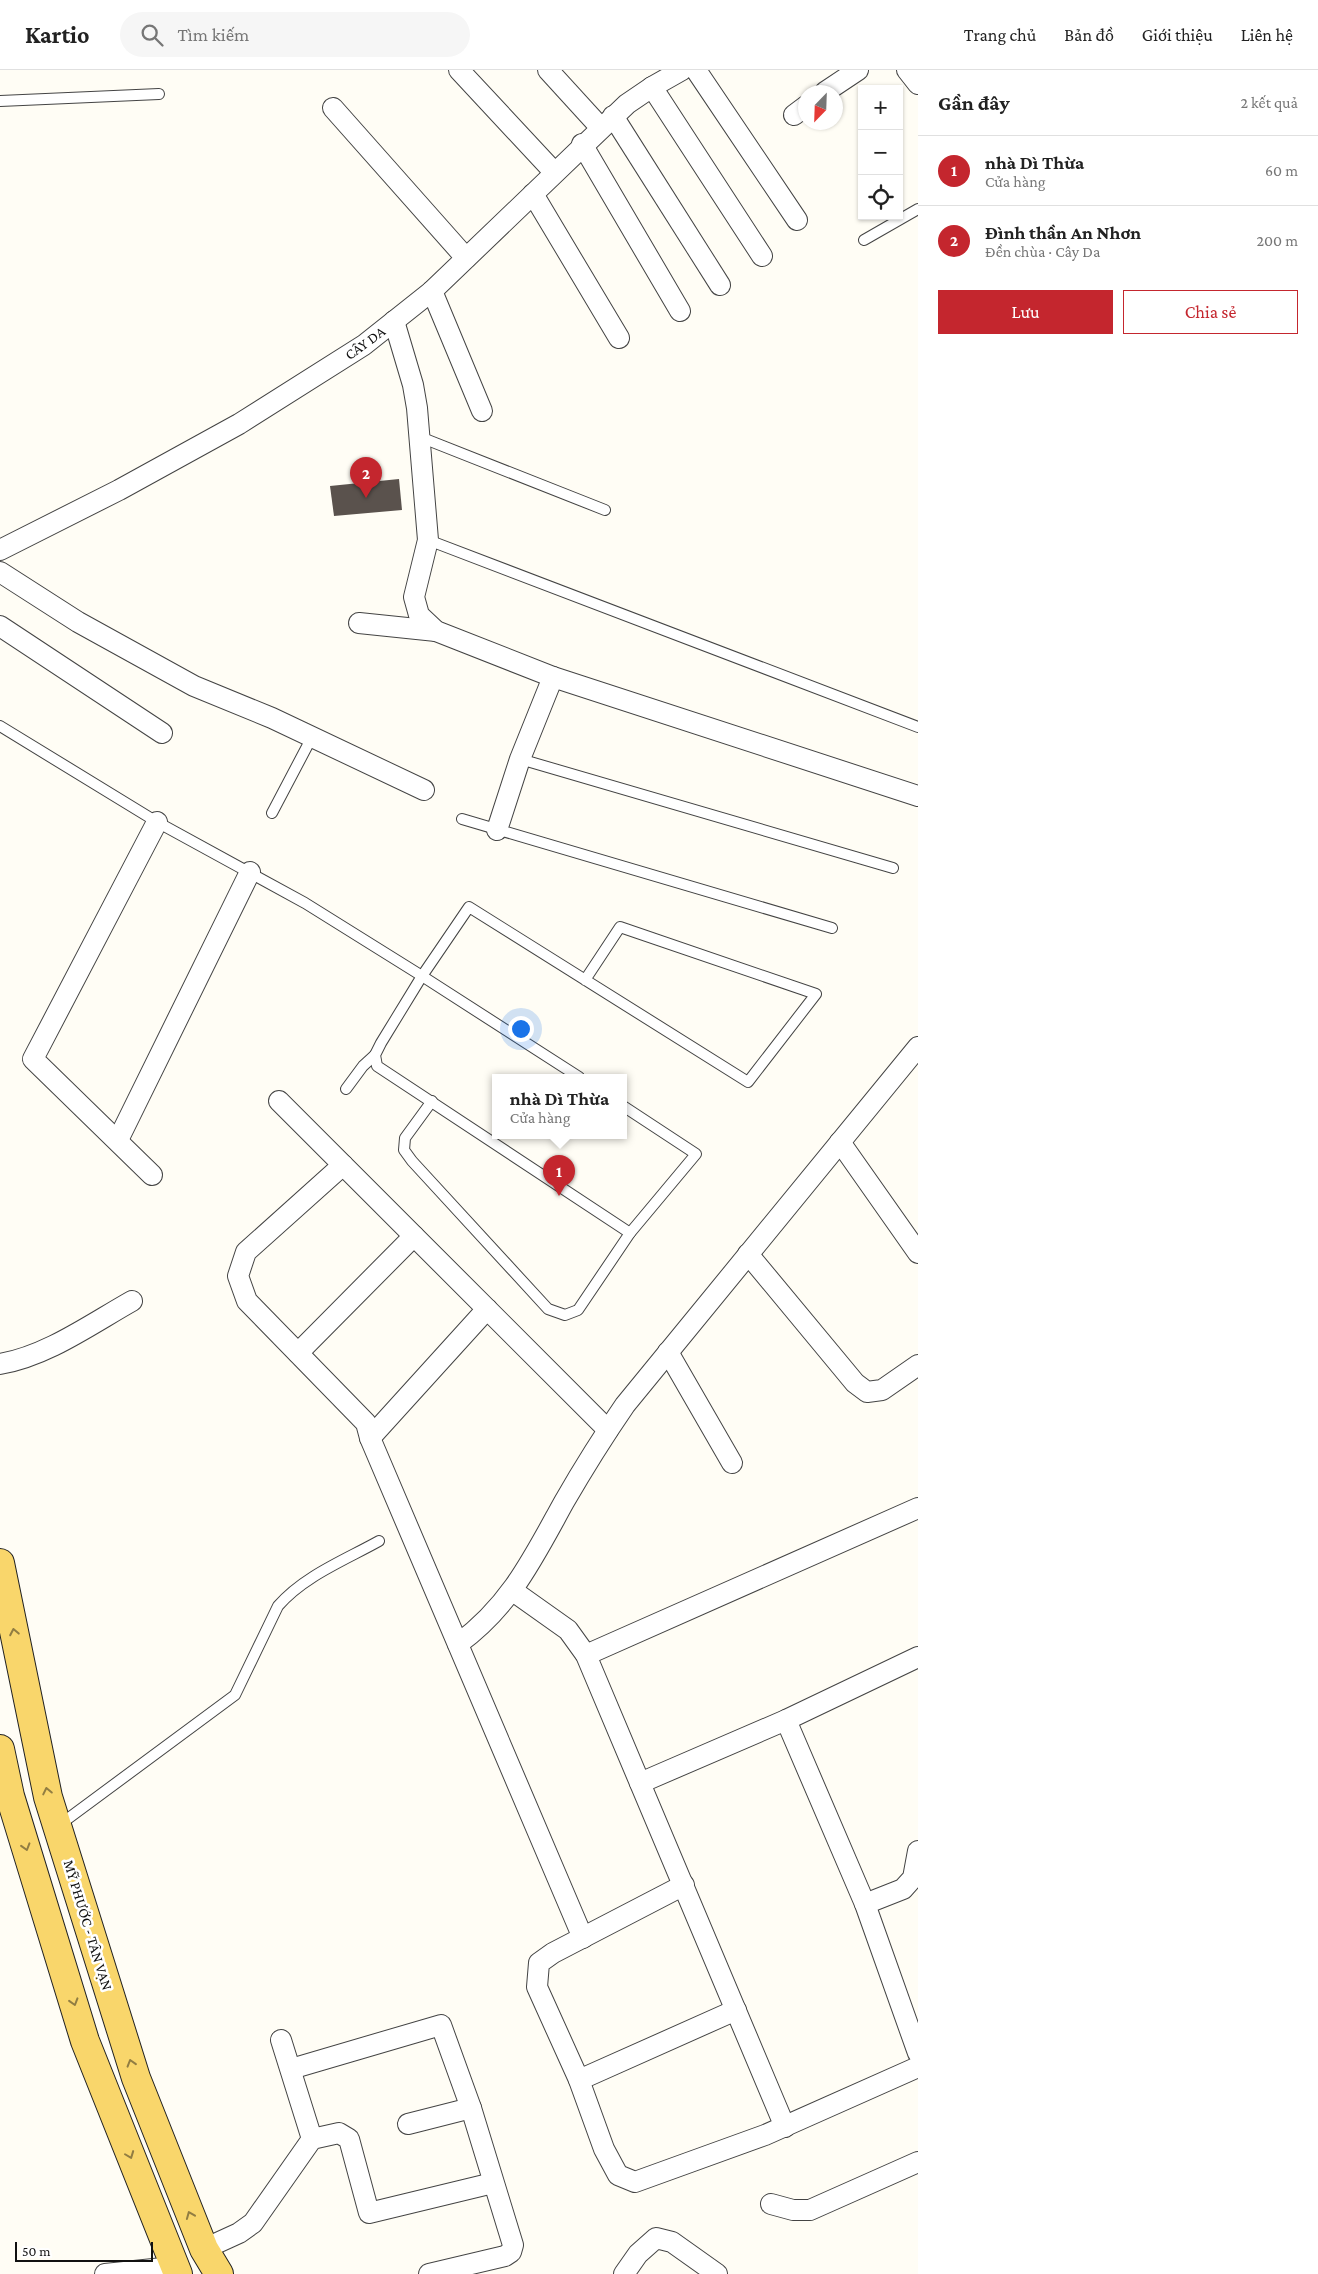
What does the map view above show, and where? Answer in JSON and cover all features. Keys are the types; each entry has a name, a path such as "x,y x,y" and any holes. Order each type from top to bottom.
{"main road":[{"name":"MỸ PHƯỚC - TÂN VẠN","path":"0,1563 48,1797 57,1827 136,2078 204,2249 219,2274"},
{"path":"0,1749 10,1796 86,2041 175,2270"}],"street":[{"path":"459,70 554,172"},
{"path":"548,70 607,122 720,285"},
{"name":"CÂY DA","path":"0,550 119,490 239,424 364,345 432,291 582,144 655,79 682,70"},
{"path":"696,70 797,220"},
{"path":"836,85 858,70"},
{"path":"907,70 918,84"},
{"path":"655,79 762,256"},
{"path":"333,108 466,258"},
{"path":"582,144 680,311"},
{"path":"533,194 619,338"},
{"path":"432,291 482,412"},
{"path":"394,321 413,385 420,436 428,540 414,597 418,615 436,631"},
{"path":"0,572 78,622 194,686 312,737 424,790"},
{"path":"359,623 436,631 553,677 918,796"},
{"path":"0,626 162,733"},
{"path":"497,830 520,759 553,677"},
{"path":"152,1175 34,1059 157,822"},
{"path":"118,1140 250,872"},
{"path":"458,1644 476,1631 513,1591 608,1430 625,1405 918,1047"},
{"path":"279,1101 608,1430"},
{"path":"840,1142 918,1252"},
{"path":"343,1165 246,1252 238,1276 246,1301 366,1422 370,1438 583,1938"},
{"path":"298,1353 414,1236"},
{"path":"748,1254 855,1383 867,1392 882,1390 918,1364"},
{"path":"0,1364 38,1352 58,1343 132,1301"},
{"path":"370,1438 487,1309"},
{"path":"668,1352 732,1463"},
{"path":"586,1655 918,1508"},
{"path":"513,1591 568,1630 586,1655 785,2127"},
{"path":"640,1783 786,1720 918,1657"},
{"path":"786,1720 865,1904 918,2053"},
{"path":"865,1904 903,1889 913,1878 918,1851"},
{"path":"684,1885 553,1953 539,1963 538,1987 579,2080 604,2149 618,2175 630,2181 644,2178 785,2127 918,2067"},
{"path":"579,2080 736,2010"},
{"path":"291,2069 442,2025 471,2108 512,2245 511,2252 506,2256 429,2274"},
{"path":"281,2040 312,2139"},
{"path":"408,2124 471,2108"},
{"path":"204,2249 239,2233 253,2223 312,2139 339,2133 349,2139 369,2213 493,2183"},
{"path":"771,2204 793,2210 810,2210 918,2162"},
{"path":"624,2274 638,2254 656,2238 672,2242 717,2274"},
{"path":"105,2274 175,2270"}],"lane":[{"path":"0,101 159,94"},
{"path":"864,240 918,209"},
{"path":"420,436 605,510"},
{"path":"428,540 918,727"},
{"path":"0,726 157,822 250,872 422,976 573,1074"},
{"path":"272,813 312,737"},
{"path":"520,759 893,868"},
{"path":"462,819 832,928"},
{"path":"346,1088 362,1066 375,1055 422,976 469,907 585,980 748,1082 816,994 620,928 585,980"},
{"path":"375,1055 377,1066 630,1233"},
{"path":"432,1101 405,1138 404,1150 548,1309 565,1315 578,1310 630,1233 696,1154 627,1109"},
{"path":"57,1827 234,1696 278,1606 289,1594 308,1580 379,1541"}],"building":[{"path":"399,479 402,510 334,516 330,486"}],"place":[{"name":"Đình thần An Nhơn","path":"366,498"},
{"name":"nhà Dì Thừa","path":"559,1196"}]}
